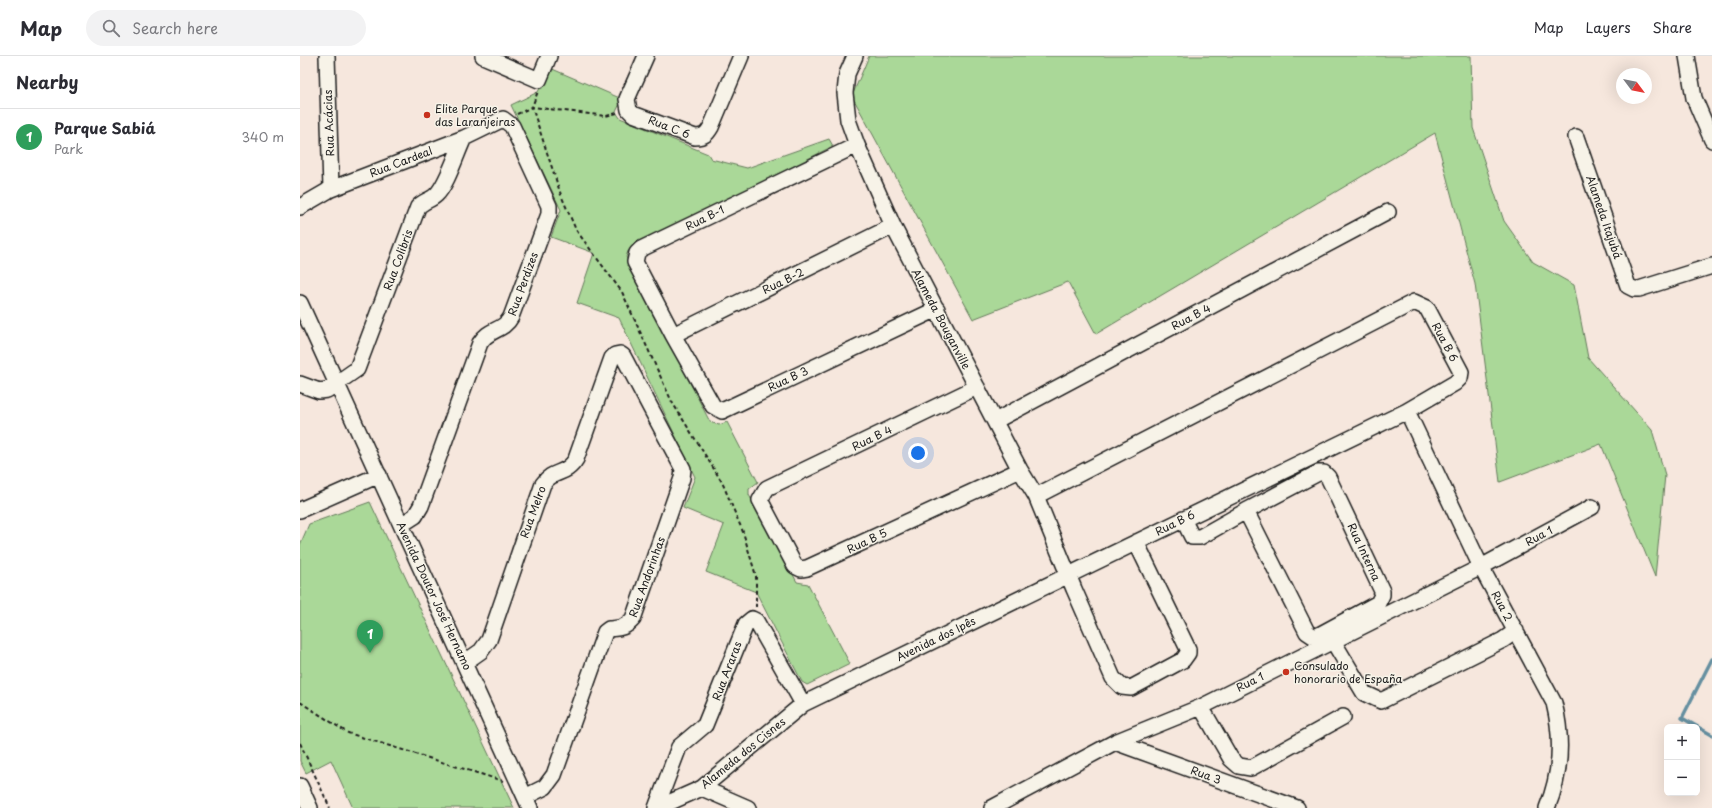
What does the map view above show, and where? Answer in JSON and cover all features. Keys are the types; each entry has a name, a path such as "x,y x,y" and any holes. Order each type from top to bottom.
{"street":[{"name":"Rua Acácias","path":"327,56 331,189"},
{"path":"483,56 539,80 549,56"},
{"path":"629,110 627,99 646,56"},
{"name":"Rua C 6","path":"629,110 633,114 695,138 702,137 712,127 741,56"},
{"name":"Alameda Bouganville","path":"855,56 847,74 846,93 848,120 857,145 893,226 1020,470 1036,496 1113,678 1122,687 1130,688 1183,660 1188,652 1188,649 1136,542"},
{"path":"1686,56 1694,98 1711,135"},
{"name":"Rua Cardeal","path":"300,206 331,189 464,138 503,119"},
{"name":"Rua Perdizes","path":"401,525 415,516 421,506 480,343 488,333 507,324 511,317 549,214 549,206 512,126 503,119"},
{"name":"Alameda Itajubá","path":"1576,137 1628,286 1634,289 1639,289 1712,266"},
{"name":"Rua Colibris","path":"300,384 319,391 327,390 357,369 418,207 423,202 435,196 442,188 464,138"},
{"name":"Rua B-1","path":"673,335 635,262 637,253 641,249 857,145"},
{"name":"Rua B 4","path":"995,421 1388,212"},
{"name":"Rua B-2","path":"673,335 893,226"},
{"name":"Rua B 6","path":"1036,496 1414,302 1427,308 1461,372 1460,378 1456,383 1407,411 1068,574"},
{"name":"Avenida Doutor José Hernamo","path":"300,303 525,797"},
{"name":"Rua B 3","path":"673,335 714,406 722,411 937,309"},
{"name":"Rua Melro","path":"464,663 481,651 489,640 542,484 550,475 566,470 576,459 612,358 615,355 620,354 623,356"},
{"name":"Rua Andorinhas","path":"525,797 545,787 554,775 605,632 609,629 627,626 632,620 682,478 682,469 623,356"},
{"name":"Rua B 4","path":"767,488 977,387"},
{"name":"Rua 2","path":"1407,411 1481,567 1554,703 1559,722 1560,758 1553,794 1547,808"},
{"name":"Rua B 5","path":"767,488 760,500 795,566 801,569 808,568 1020,470"},
{"name":"Rua Interna","path":"1183,519 1190,535 1196,538 1200,537 1246,510 1318,473 1326,474 1382,591 1381,600 1317,636 1310,634 1246,510"},
{"path":"300,510 379,475"},
{"name":"Rua 1","path":"992,808 1115,742 1201,707 1481,567 1592,507"},
{"name":"Avenida dos Ipês","path":"803,704 1068,574"},
{"name":"Rua Araras","path":"657,808 679,747 705,725 746,624 752,619 756,621"},
{"path":"756,621 803,704"},
{"path":"1333,641 1364,693 1380,701 1503,640 1516,631"},
{"name":"Alameda dos Cisnes","path":"657,808 683,803 803,704"},
{"path":"1201,707 1231,759 1239,766 1251,768 1343,717"},
{"name":"Rua 3","path":"1115,742 1297,808"},
{"path":"702,788 748,808"}],"path":[{"path":"539,80 538,92 532,108 561,195 576,230 622,292 672,402 722,482 743,532 756,576 756,621"},
{"path":"503,119 532,108 606,116 629,110"},
{"path":"300,702 348,733 525,797"},
{"path":"300,743 330,808"}],"green space":[{"path":"869,56 1471,56 1473,128 1504,221 1533,262 1574,285 1588,358 1652,430 1665,475 1655,577 1601,444 1500,482 1475,284 1435,133 1096,334 1068,282 973,319 852,96"},
{"path":"550,68 622,99 616,112 620,118 708,154 711,159 747,168 829,139 833,146 628,251 626,257 710,422 719,425 727,422 758,482 749,489 749,495 797,582 808,584 850,664 807,685 802,682 756,592 706,572 724,525 683,508 695,477 619,318 577,303 594,253 551,237 561,210 511,105 538,92"},
{"path":"370,502 514,808 353,808 331,760 306,773 300,761 300,545 309,524"}],"waterway":[{"path":"1712,659 1682,718 1712,735"}],"place":[{"name":"Elite Parque das Laranjeiras","path":"427,115"},
{"name":"Parque Sabiá","path":"370,653"},
{"name":"Consulado honorario de España","path":"1286,672"}]}
